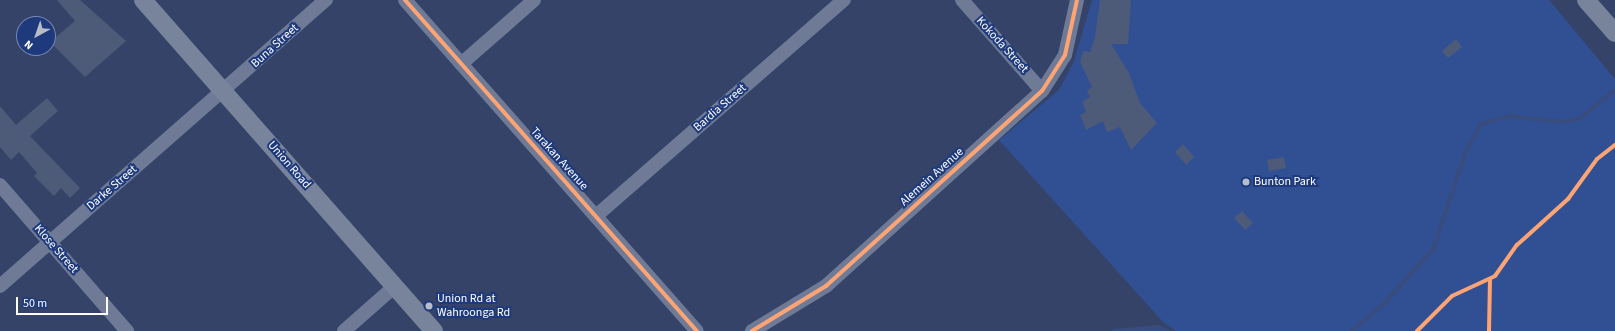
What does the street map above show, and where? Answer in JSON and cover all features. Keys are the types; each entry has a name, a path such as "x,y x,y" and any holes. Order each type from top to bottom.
{"main road":[{"name":"Union Road","path":"143,0 434,331"},
{"path":"1586,0 1615,33"}],"street":[{"name":"Buna Street","path":"224,91 326,0"},
{"name":"Tarakan Avenue","path":"405,0 697,331"},
{"path":"461,64 534,0"},
{"name":"Bardia Street","path":"596,216 844,0"},
{"name":"Kokoda Street","path":"962,0 1042,91"},
{"name":"Alemein Avenue","path":"752,331 826,286 1042,91 1065,55 1077,0"},
{"name":"Darke Street","path":"0,286 224,91"},
{"name":"Klose Street","path":"0,185 127,331"},
{"path":"344,331 395,286"}],"shaded area":[{"name":"Bunton Park","path":"1092,0 1549,0 1615,79 1615,331 1176,331 1164,323 999,140 1059,90 1074,61"},
{"path":"1159,327 1168,331 1115,331"}],"building":[{"path":"57,0 80,0 126,41 85,77 56,48 56,37 75,21"},
{"path":"1100,0 1131,0 1128,44 1111,44 1129,73 1140,103 1157,123 1131,150 1120,127 1107,132 1103,121 1086,130 1080,115 1086,112 1082,102 1090,97 1087,91 1092,87 1080,62 1083,51 1090,52 1095,37"},
{"path":"1456,39 1462,47 1448,58 1442,51"},
{"path":"47,98 58,111 30,136 80,188 70,198 61,188 54,196 34,176 37,173 19,152 11,160 0,147 0,106 16,125"},
{"path":"1183,144 1194,157 1186,165 1175,152"},
{"path":"1284,157 1286,168 1269,171 1267,160"},
{"path":"1242,211 1253,223 1245,230 1234,218"}],"waterway":[{"path":"1352,331 1385,303 1434,248 1465,154 1481,124 1509,116 1563,122 1579,119 1615,90"},
{"path":"1114,331 1159,327 1168,331"}],"cycle path":[{"path":"405,0 697,331"},
{"path":"752,331 826,286 1042,91 1065,55 1077,0"},
{"path":"1417,331 1452,296 1495,276 1517,245 1568,199 1597,159 1615,145"},
{"path":"1489,331 1490,279"}],"place":[{"name":"Bunton Park","path":"1246,182"},
{"name":"Union Rd at Wahroonga Rd","path":"429,306"}]}
